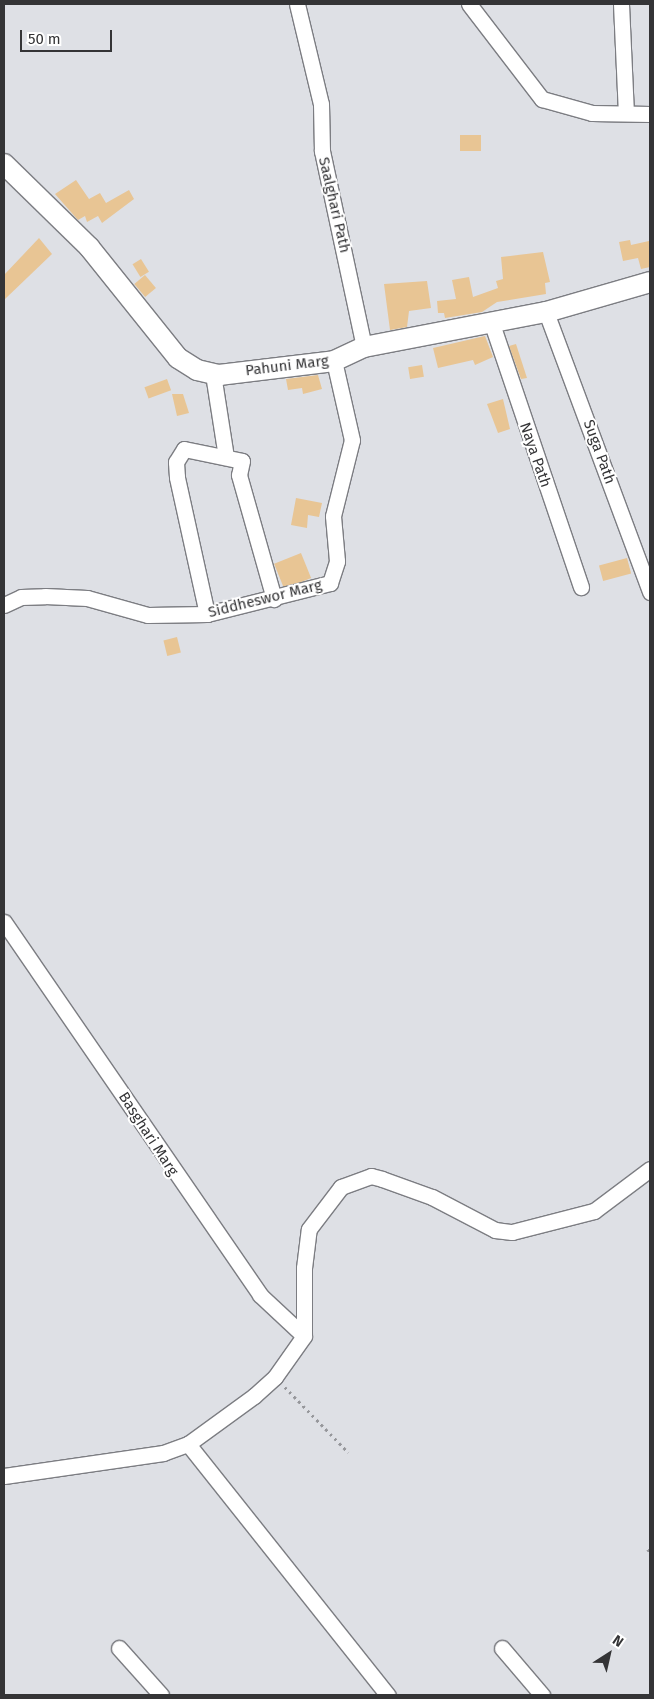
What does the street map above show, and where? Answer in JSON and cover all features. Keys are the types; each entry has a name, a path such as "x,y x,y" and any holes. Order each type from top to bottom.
{"street":[{"name":"Saalghari Path","path":"297,4 321,104 322,151 364,347"},
{"path":"469,4 542,99 592,113 650,114"},
{"path":"621,4 626,113"},
{"path":"4,164 89,247 178,358 213,374 226,457"},
{"name":"Pahuni Marg","path":"213,374 334,361 364,347 491,321 546,312 650,282"},
{"name":"Suga Path","path":"546,312 650,592"},
{"name":"Naya Path","path":"491,321 581,587"},
{"name":"Siddheswor Marg","path":"4,605 21,598 45,596 88,598 148,615 207,614 274,598 307,586 330,583 336,571 333,516 352,440 334,361"},
{"path":"207,614 176,462 184,449 242,461 239,475 274,598"},
{"name":"Basghari Marg","path":"4,922 260,1295 304,1336"},
{"path":"4,1476 163,1453 188,1444 239,1409 275,1377 304,1336 303,1277 309,1229 341,1187 365,1178 382,1179 432,1197 495,1230 512,1232 594,1212 650,1169"},
{"path":"188,1444 388,1695"},
{"path":"119,1648 161,1695"},
{"path":"502,1648 542,1695"}],"path":[{"path":"275,1377 348,1452"},
{"path":"648,1549 650,1553"}],"building":[{"path":"460,135 481,135 481,151 460,151"},
{"path":"76,180 89,199 100,193 106,203 129,190 134,199 102,223 98,216 87,222 85,216 78,220 55,194"},
{"path":"39,238 52,254 4,300 4,275"},
{"path":"630,240 631,245 649,241 650,267 641,269 638,258 623,261 619,242"},
{"path":"543,252 550,282 545,283 546,294 497,302 482,312 445,318 444,313 438,313 437,301 456,299 452,280 469,277 473,297 498,288 496,281 503,279 501,257"},
{"path":"141,259 149,272 140,277 133,264"},
{"path":"145,275 156,288 145,297 134,284"},
{"path":"427,281 431,308 409,311 407,327 390,330 384,284"},
{"path":"485,336 493,357 475,365 473,360 438,368 433,348"},
{"path":"516,344 527,378 521,379 509,346"},
{"path":"422,365 424,377 410,379 408,367"},
{"path":"318,375 322,389 303,394 302,388 288,390 286,379"},
{"path":"167,379 171,390 149,398 144,387"},
{"path":"172,394 183,394 189,413 177,416"},
{"path":"503,399 510,429 498,433 487,404"},
{"path":"296,498 322,503 319,517 308,515 307,528 291,525"},
{"path":"301,553 311,578 284,589 274,564"},
{"path":"627,558 631,573 603,581 599,566"},
{"path":"177,637 181,653 167,656 163,640"}]}
